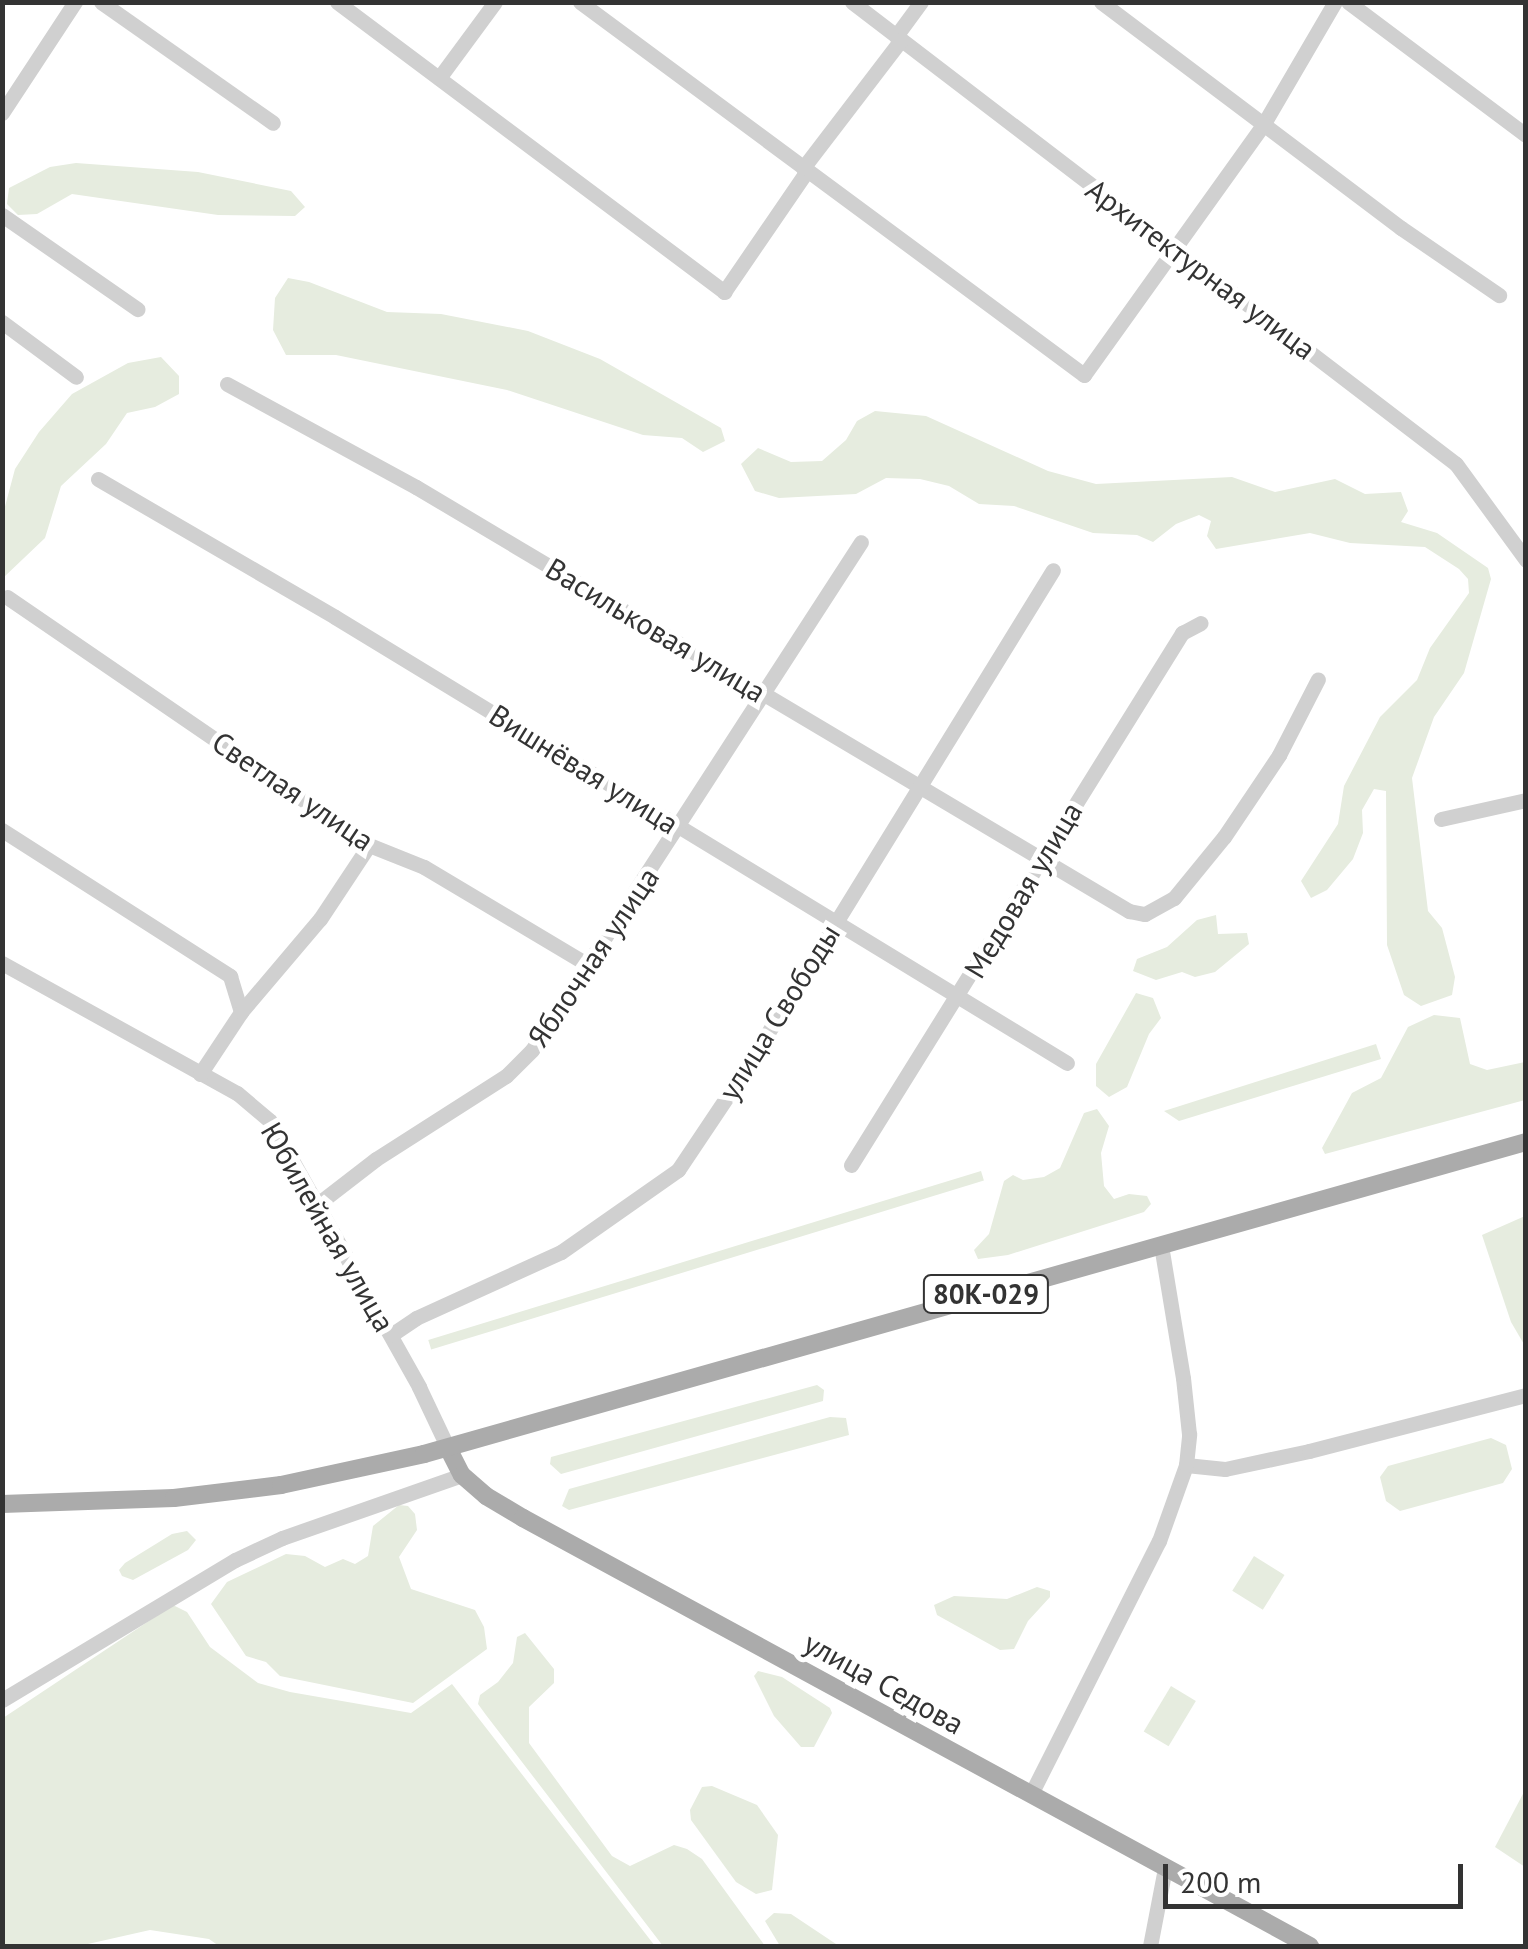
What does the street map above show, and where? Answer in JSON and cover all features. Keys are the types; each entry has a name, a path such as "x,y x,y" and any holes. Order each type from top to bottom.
{"main road":[{"name":"80К-029","path":"2,1504 140,1501 282,1485 448,1448 1526,1142"},
{"name":"улица Седова","path":"448,1448 462,1475 486,1496 523,1518 1310,1946"}],"street":[{"path":"3,110 75,2"},
{"path":"101,2 274,123"},
{"path":"337,2 724,292 921,2"},
{"path":"440,78 495,2"},
{"path":"580,2 1084,375 1263,125 1336,2"},
{"name":"Архитектурная улица","path":"852,2 1456,464 1526,560"},
{"path":"1102,2 1498,296"},
{"path":"1348,2 1526,135"},
{"path":"2,215 137,310"},
{"path":"2,322 76,377"},
{"name":"Васильковая улица","path":"227,384 416,487 1129,912 1145,914 1174,898 1224,837 1268,772 1318,679"},
{"name":"Вишнёвая улица","path":"98,479 368,637 1068,1063"},
{"name":"Яблочная улица","path":"319,1203 376,1159 506,1076 532,1050 680,829 861,542"},
{"name":"улица Свободы","path":"391,1335 416,1318 561,1252 678,1170 745,1070 1053,570"},
{"name":"Светлая улица","path":"7,598 369,845 424,866 590,966"},
{"name":"Медовая улица","path":"851,1165 1182,634 1201,623"},
{"path":"1441,819 1526,800"},
{"path":"2,830 230,976 241,1012"},
{"path":"200,1074 241,1012 320,919 369,845"},
{"name":"Юбилейная улица","path":"2,963 237,1094 270,1122 319,1203 448,1448"},
{"path":"1031,1794 1159,1541 1186,1465 1189,1434 1183,1378 1161,1244"},
{"path":"1186,1465 1224,1469 1309,1452 1526,1395"},
{"path":"2,1700 234,1560 282,1538 462,1475"},
{"path":"1150,1946 1165,1868"}],"shaded area":[{"path":"76,163 198,172 291,191 305,207 295,216 218,215 72,194 37,214 18,215 7,204 9,188 50,167"},
{"path":"288,278 309,282 387,312 441,314 528,331 600,359 721,428 725,441 703,452 682,438 643,435 507,390 336,355 286,355 273,330 275,298"},
{"path":"161,357 179,376 179,394 155,407 127,413 106,444 61,486 45,538 3,578 3,514 15,469 39,432 72,394 128,363"},
{"path":"875,411 926,416 1048,471 1096,484 1232,477 1275,492 1335,479 1365,494 1401,492 1408,511 1401,522 1437,533 1488,568 1491,579 1464,673 1434,717 1412,778 1428,911 1442,928 1455,977 1452,995 1421,1006 1404,995 1387,945 1386,791 1374,789 1362,810 1363,833 1353,859 1327,890 1311,898 1301,881 1338,824 1344,786 1380,717 1417,680 1430,648 1469,593 1468,579 1459,569 1425,547 1350,543 1310,533 1216,549 1207,536 1211,521 1199,515 1176,524 1153,542 1137,535 1093,533 1014,506 979,504 949,486 920,479 886,478 856,494 779,498 755,491 741,464 758,448 791,462 822,461 846,440 857,421"},
{"path":"1216,915 1218,934 1247,933 1249,944 1215,972 1195,977 1182,972 1156,980 1133,971 1137,959 1167,947 1197,920"},
{"path":"1136,993 1153,998 1161,1018 1149,1034 1127,1087 1109,1097 1096,1086 1096,1064"},
{"path":"1434,1015 1460,1018 1470,1064 1487,1070 1525,1062 1525,1100 1325,1154 1322,1148 1352,1093 1381,1078 1408,1027"},
{"path":"1376,1044 1381,1059 1179,1121 1164,1111"},
{"path":"1097,1109 1109,1126 1101,1153 1104,1186 1114,1199 1129,1194 1147,1196 1151,1204 1144,1212 1008,1255 978,1259 974,1250 989,1234 1004,1181 1013,1175 1023,1180 1044,1177 1060,1168 1084,1113"},
{"path":"981,1171 984,1181 431,1350 428,1340"},
{"path":"1525,1216 1525,1346 1511,1322 1482,1235"},
{"path":"817,1385 824,1390 823,1401 561,1474 550,1464 551,1457"},
{"path":"830,1417 846,1418 849,1435 569,1510 562,1506 569,1489"},
{"path":"1491,1438 1506,1445 1512,1469 1503,1483 1400,1511 1386,1501 1380,1477 1388,1466"},
{"path":"399,1505 408,1506 415,1514 417,1530 399,1557 411,1589 475,1610 484,1627 487,1649 413,1703 280,1676 266,1662 246,1656 211,1604 227,1582 286,1554 305,1556 325,1567 343,1559 355,1564 368,1556 373,1526"},
{"path":"187,1531 196,1540 188,1550 133,1580 122,1576 119,1570 125,1563 172,1534"},
{"path":"1254,1556 1285,1575 1263,1610 1232,1591"},
{"path":"1037,1587 1050,1591 1050,1597 1028,1621 1014,1649 1000,1650 937,1615 934,1605 954,1596 1007,1599"},
{"path":"173,1605 187,1612 210,1647 258,1683 411,1713 452,1684 655,1946 219,1946 209,1939 150,1930 79,1946 3,1946 3,1718"},
{"path":"525,1633 554,1669 554,1683 529,1707 529,1743 612,1856 630,1866 674,1845 687,1849 702,1859 765,1946 663,1946 478,1704 480,1695 498,1682 513,1663 517,1637"},
{"path":"758,1671 782,1677 830,1708 832,1713 814,1747 801,1747 774,1716 754,1676"},
{"path":"1171,1686 1196,1701 1169,1746 1144,1731"},
{"path":"712,1786 757,1805 778,1835 772,1890 756,1894 736,1882 691,1820 690,1810 702,1787"},
{"path":"1525,1790 1525,1867 1495,1847"},
{"path":"774,1913 791,1914 839,1946 780,1946 765,1921"}]}
